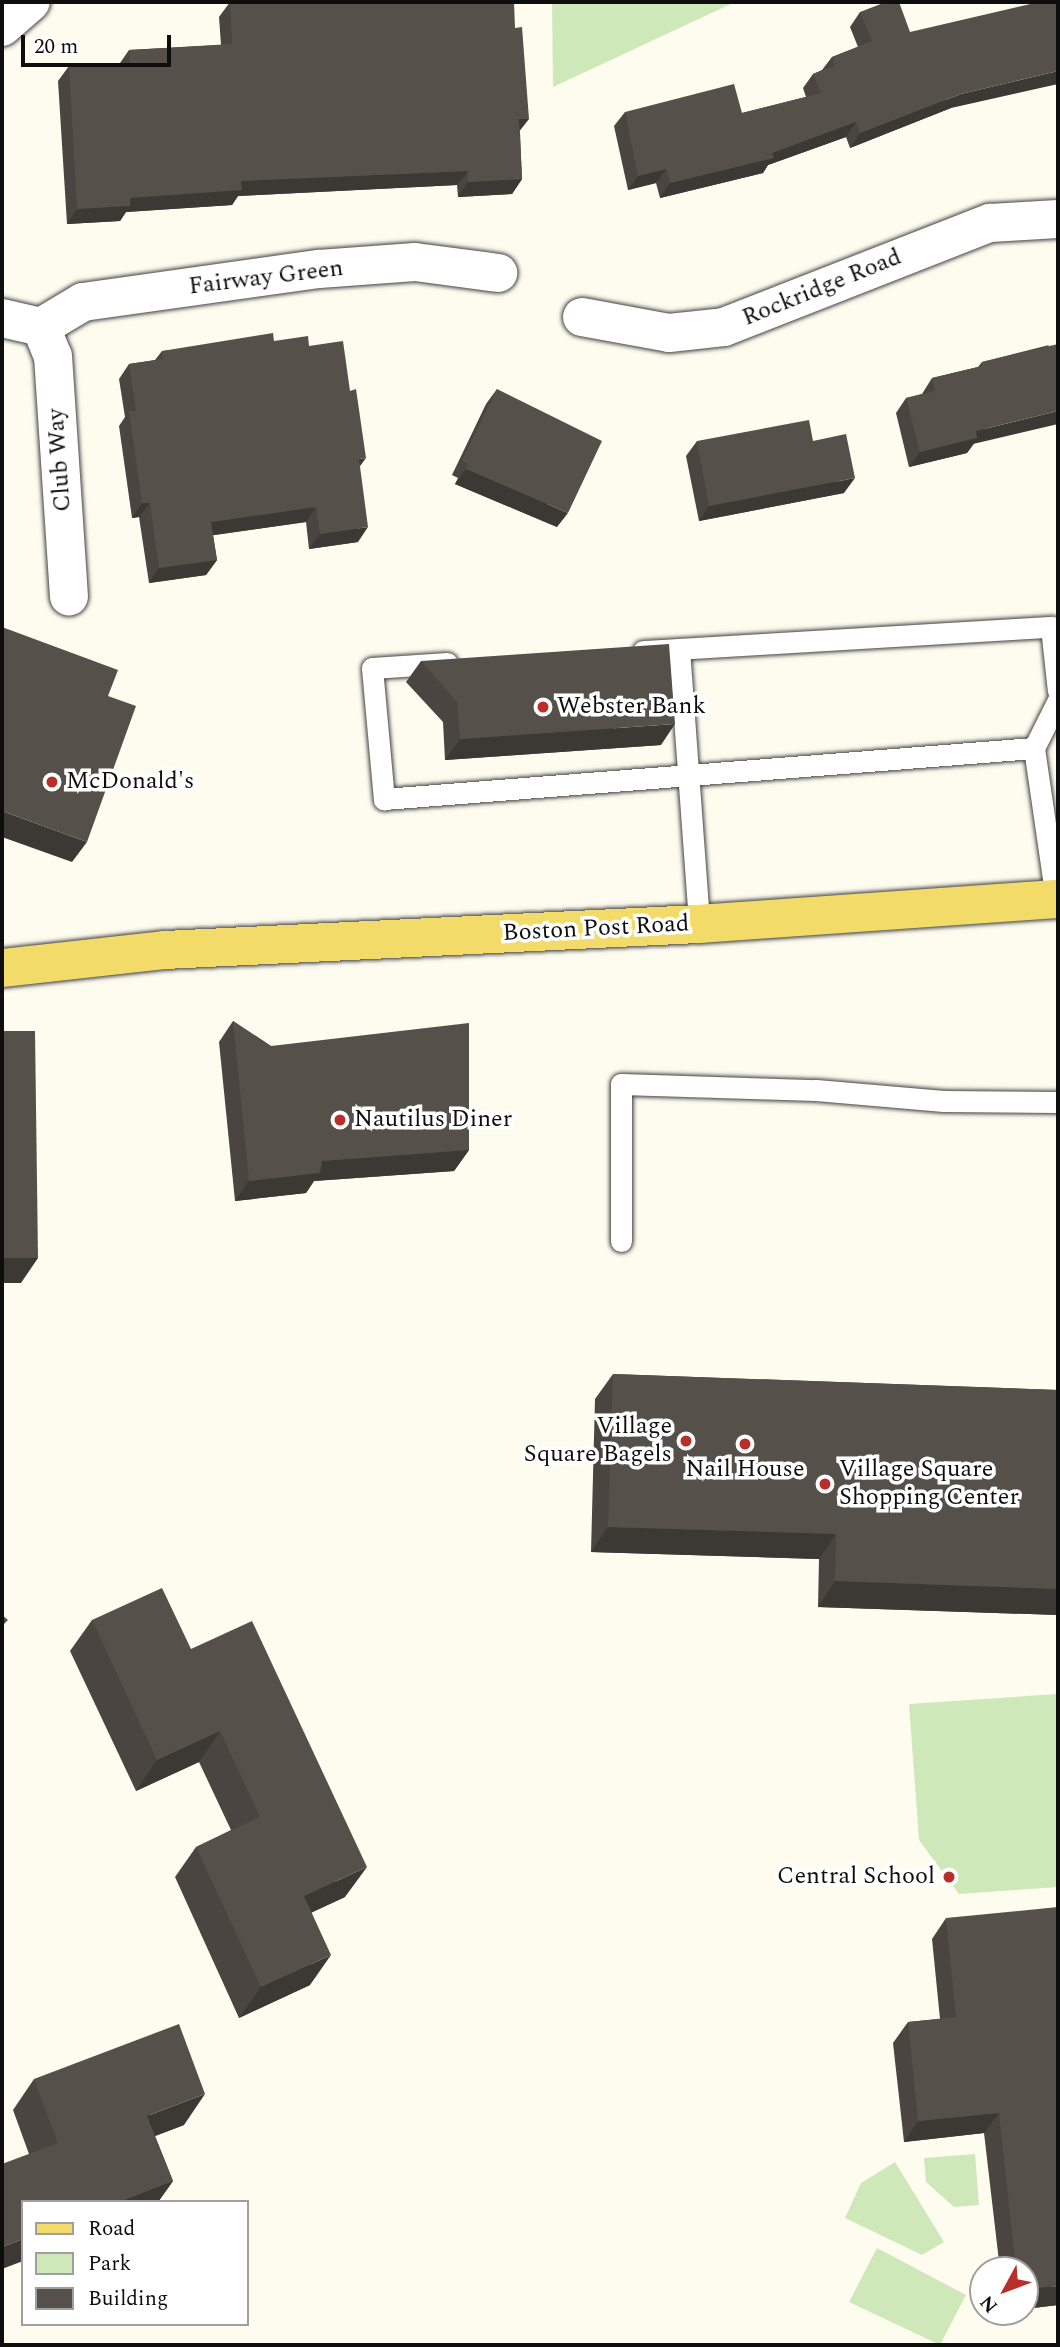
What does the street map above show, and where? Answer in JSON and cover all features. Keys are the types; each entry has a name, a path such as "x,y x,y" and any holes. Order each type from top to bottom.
{"main road":[{"name":"Boston Post Road","path":"2,968 134,954 699,924 1057,899"}],"street":[{"path":"2,27 31,2"},
{"name":"Rockridge Road","path":"582,317 669,332 724,327 990,223 1058,219"},
{"name":"Fairway Green","path":"41,327 83,302 319,269 415,262 498,272"},
{"path":"2,318 41,327"},
{"name":"Club Way","path":"41,327 53,356 69,596"}],"lane":[{"path":"626,652 1051,627 1058,691"},
{"path":"679,649 699,924"},
{"path":"466,662 372,668 384,799 1034,748"},
{"path":"1057,899 1034,748 1058,700"},
{"path":"621,1241 621,1084 816,1090 944,1101 1058,1102"}],"green space":[{"path":"552,2 735,2 553,87"},
{"path":"1058,1694 1058,1887 959,1894 919,1840 909,1704"},
{"path":"975,2154 979,2205 954,2207 926,2182 924,2158"},
{"path":"895,2162 944,2242 922,2255 845,2218 861,2183"},
{"path":"877,2248 966,2295 940,2345 849,2302"}],"building":[{"path":"230,2 514,2 515,28 522,27 529,119 519,119 522,179 468,182 468,171 241,181 242,190 130,198 130,206 77,209 69,66 130,63 129,50 232,44"},
{"path":"886,2 899,2 910,32 1039,2 1058,2 1058,71 961,94 860,133 856,122 772,153 774,158 670,183 666,169 638,176 625,112 734,84 742,113 821,93 813,74 835,66 832,57 872,41 860,12"},
{"path":"273,333 274,341 308,336 309,346 343,341 350,391 356,389 366,458 359,459 368,527 320,534 316,507 211,522 217,560 159,568 150,503 142,503 129,411 136,411 129,364 163,359 162,351"},
{"path":"1058,344 1058,411 976,431 977,438 920,452 906,398 935,391 932,378 982,366 982,362"},
{"path":"497,389 602,441 568,513 466,469 468,464 462,460"},
{"path":"809,420 813,441 846,434 855,478 709,506 697,441"},
{"name":"McDonald's","path":"2,627 118,670 108,696 136,706 87,842 2,811"},
{"name":"Webster Bank","path":"669,644 675,724 460,739 457,702 421,661"},
{"name":"Nautilus Diner","path":"233,1021 271,1046 469,1023 469,1150 322,1161 320,1173 249,1181"},
{"path":"2,1031 35,1031 38,1258 2,1258"},
{"name":"Village Square Shopping Center","path":"613,1374 1058,1390 1058,1589 835,1581 836,1534 608,1527"},
{"path":"162,1588 191,1649 252,1621 367,1867 304,1896 331,1955 261,1987 196,1847 260,1817 220,1731 157,1760 92,1620"},
{"path":"2,1615 8,1620 2,1626"},
{"path":"1058,1907 1058,2286 1039,2288 1039,2256 1014,2256 999,2113 918,2121 908,2022 956,2017 946,1918"},
{"path":"179,2024 205,2094 147,2116 173,2181 124,2200 21,2200 21,2240 2,2247 2,2164 58,2143 34,2079"}],"place":[{"name":"Webster Bank","path":"543,707"},
{"name":"McDonald's","path":"52,782"},
{"name":"Nautilus Diner","path":"340,1120"},
{"name":"Village Square Bagels","path":"686,1441"},
{"name":"Nail House","path":"745,1444"},
{"name":"Village Square Shopping Center","path":"825,1484"},
{"name":"Central School","path":"949,1877"}]}
